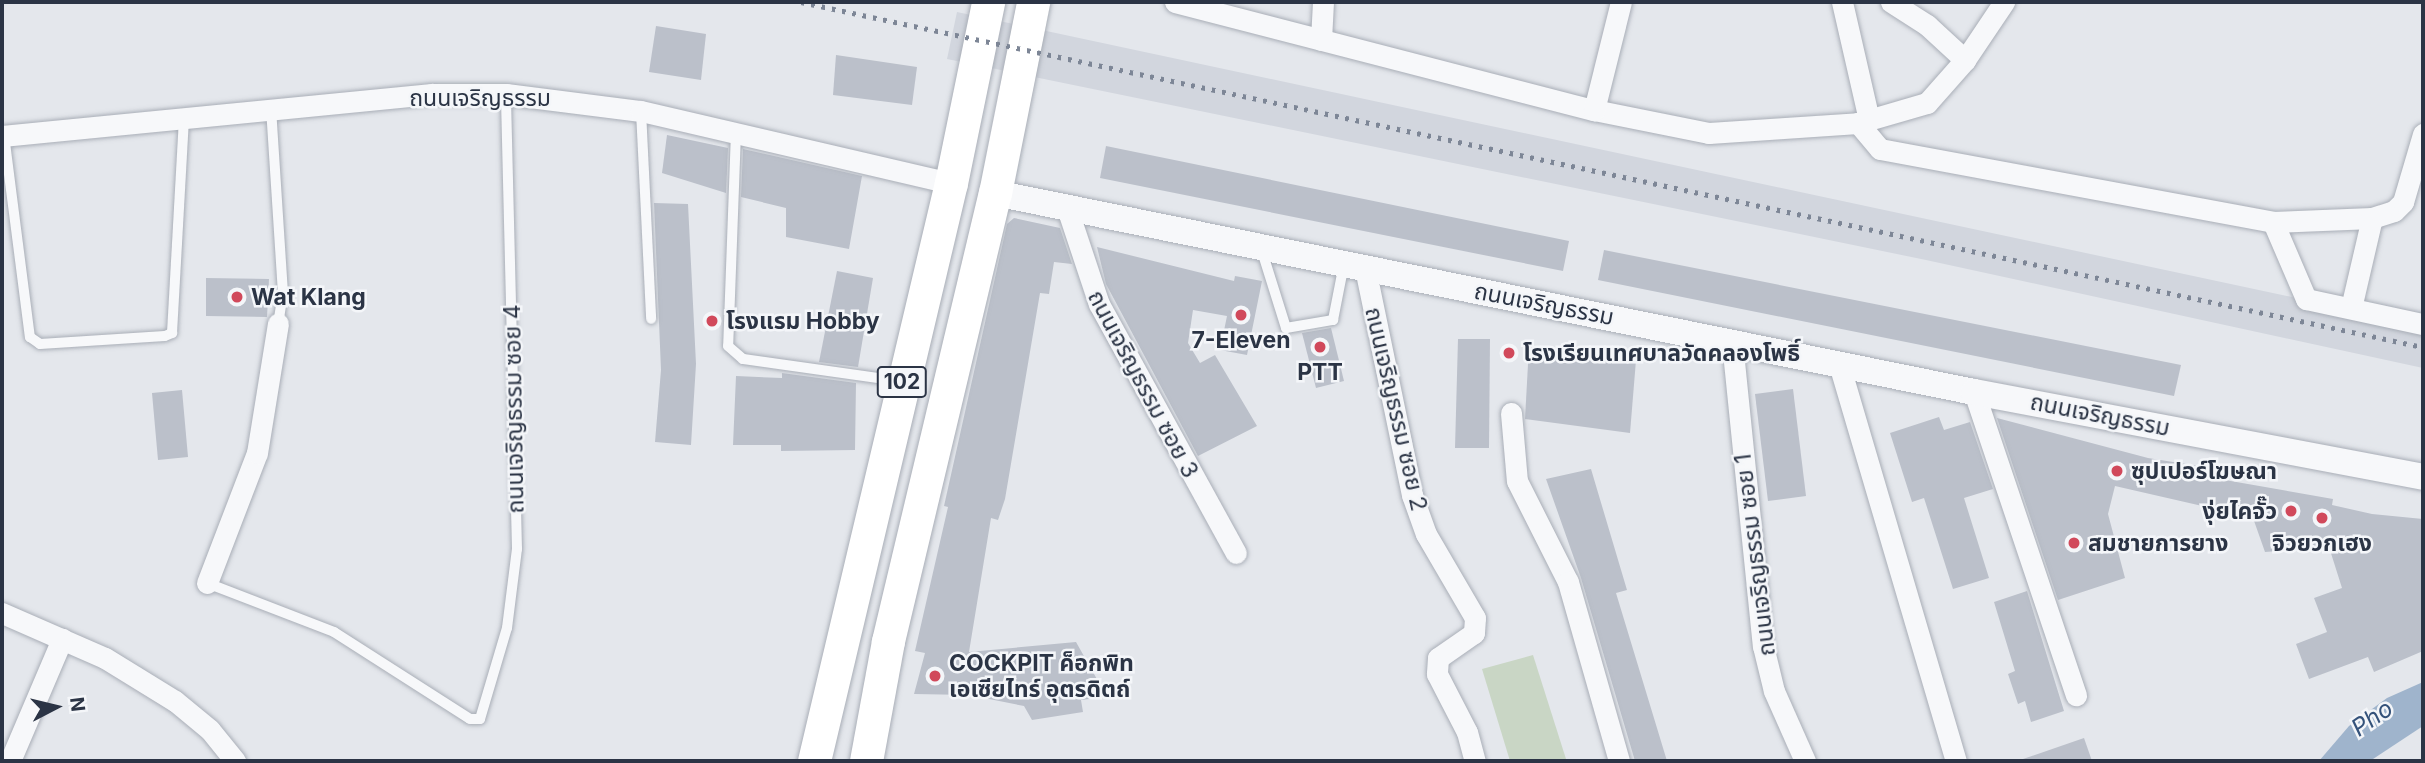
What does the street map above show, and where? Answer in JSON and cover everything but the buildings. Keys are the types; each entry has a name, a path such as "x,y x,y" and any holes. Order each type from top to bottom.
{"main road":[{"name":"102","path":"814,761 951,183 988,2"},
{"name":"102","path":"866,761 888,641 995,193 1033,2"},
{"path":"951,183 995,193"},
{"path":"844,629 888,641"}],"street":[{"path":"1175,2 1222,8 1321,40 1594,110 1709,133 1864,122 1927,103 1965,60 2004,2"},
{"path":"1321,40 1323,2"},
{"path":"1594,110 1621,2"},
{"path":"1891,2 1927,25 1965,60"},
{"path":"1834,3 1864,122 1880,149 2273,222 2372,218 2394,211 2403,202 2423,134"},
{"name":"ถนนเจริญธรรม","path":"3,136 432,94 506,94 641,111 951,183"},
{"name":"ถนนเจริญธรรม","path":"995,193 1974,392 2423,477"},
{"name":"ถนนเจริญธรรม ซอย 3","path":"1067,208 1099,304 1236,553"},
{"path":"2351,308 2372,218"},
{"path":"2273,222 2306,299 2423,324"},
{"name":"ถนนเจริญธรรม ซอย 2","path":"1354,266 1412,495 1426,534 1475,618 1474,633 1438,657 1437,674 1468,732 1475,761"},
{"path":"207,583 257,453 278,324"},
{"name":"ถนนเจริญธรรม ซอย 1","path":"1732,342 1763,646 1774,691 1805,761"},
{"path":"1839,364 1956,761"},
{"path":"1974,392 2076,695"},
{"path":"1511,413 1517,481 1568,582 1619,761"},
{"path":"2,613 105,658 175,701 210,730 235,761"},
{"path":"10,761 62,639"}],"lane":[{"name":"ถนนเจริญธรรม ซอย 4","path":"207,583 334,632 470,719 480,719 507,628 517,549 506,94"},
{"path":"271,108 283,293 278,324"},
{"path":"641,111 651,319"},
{"path":"3,136 30,337 40,344 165,336 172,332 184,117"},
{"path":"736,132 728,346 743,359 902,381"},
{"path":"1261,247 1286,328 1333,320 1354,266"}],"shaded area":[{"path":"957,12 2423,325 2423,368 1926,260 947,59"}],"green space":[{"path":"1533,655 1566,759 1510,761 1482,669"}],"water":[{"name":"Pho","path":"2423,682 2423,726 2370,761 2319,761 2349,726 2387,698"}],"railway":[{"path":"801,2 2423,347"}],"place":[{"name":"Wat Klang","path":"237,297"},
{"name":"7-Eleven","path":"1241,315"},
{"name":"โรงแรม Hobby","path":"712,321"},
{"name":"PTT","path":"1320,347"},
{"name":"โรงเรียนเทศบาลวัดคลองโพธิ์","path":"1509,353"},
{"name":"ซุปเปอร์โฆษณา","path":"2117,471"},
{"name":"งุ่ยไคจั๊ว","path":"2291,511"},
{"name":"จิวยวกเฮง","path":"2322,518"},
{"name":"สมชายการยาง","path":"2074,543"},
{"name":"COCKPIT ค็อกพิท เอเซียไทร์ อุตรดิตถ์","path":"935,676"}]}
